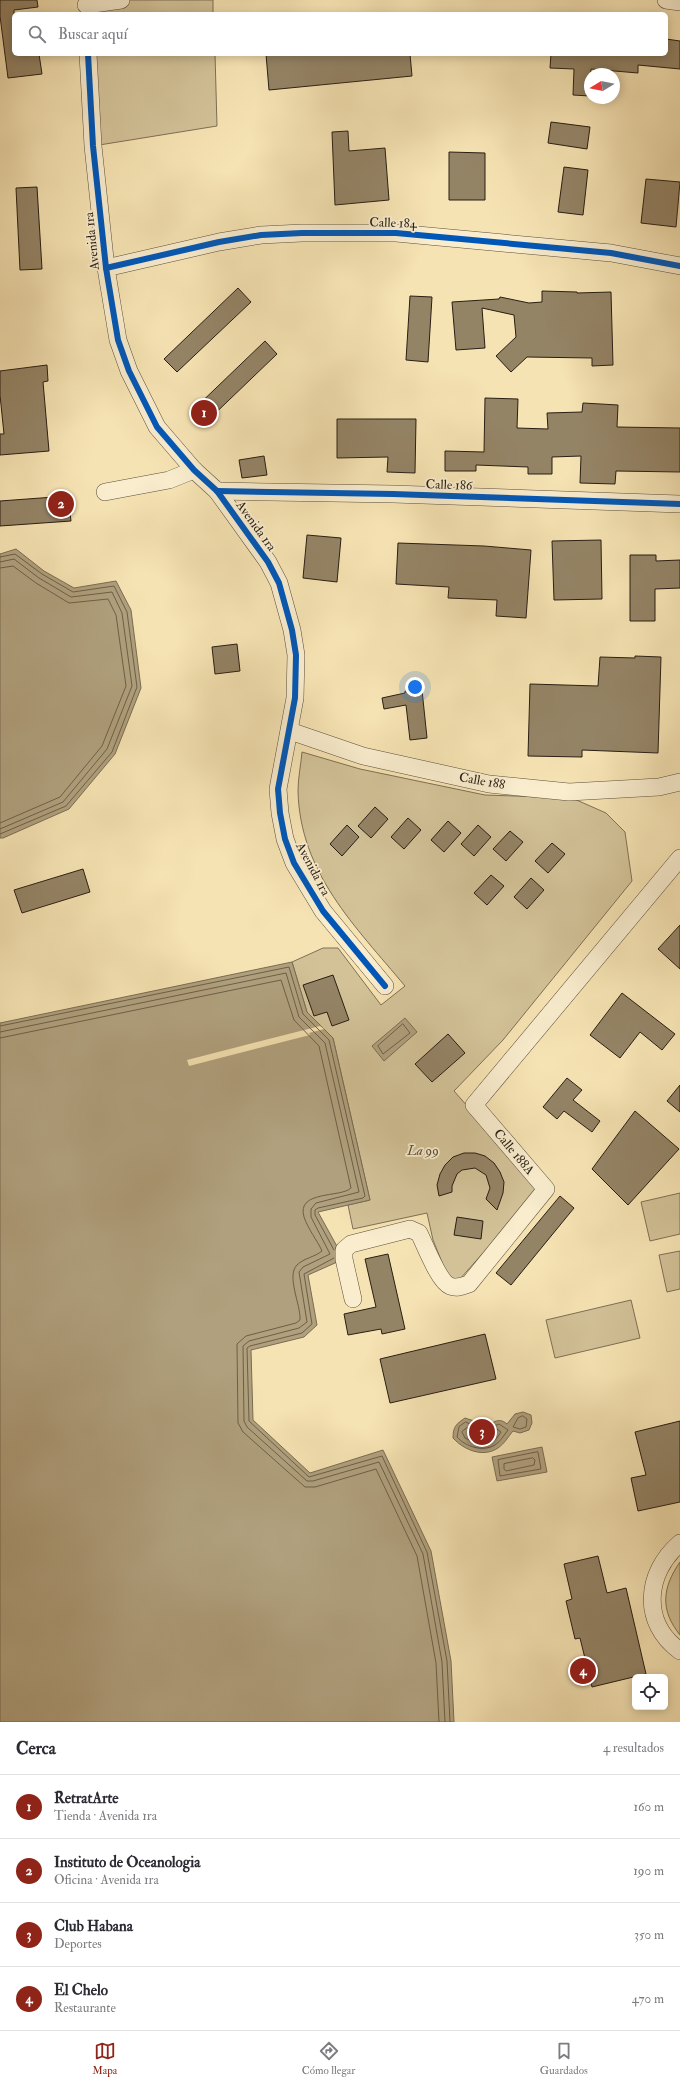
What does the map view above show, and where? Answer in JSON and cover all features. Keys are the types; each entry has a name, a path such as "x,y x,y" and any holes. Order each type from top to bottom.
{"street":[{"path":"86,6 121,0"},
{"path":"666,0 680,2"},
{"name":"Avenida 1ra","path":"88,56 93,146 106,268 118,340 129,371 157,426 194,470 217,490 268,562 279,583 286,606 296,655 295,698 278,789 280,813 287,844 294,863 323,911 385,986"},
{"name":"Calle 184","path":"106,268 219,242 261,235 302,233 396,233 611,253 680,266"},
{"path":"105,492 169,480 194,470"},
{"name":"Calle 186","path":"217,490 393,494 680,504"},
{"name":"Calle 188","path":"290,731 363,756 489,784 570,792 659,787 680,782"},
{"name":"Calle 188A","path":"353,1299 344,1259 344,1250 352,1244 410,1230 419,1233 441,1278 449,1286 457,1288 469,1284 546,1189 474,1105 680,858"},
{"path":"680,1543 665,1557 656,1574 652,1593 653,1612 660,1630 672,1646 680,1652"}],"green space":[{"path":"85,0 213,0 213,12 86,12"},
{"path":"88,56 215,56 217,126 93,146"},
{"name":"La 99","path":"302,752 360,769 485,795 572,798 606,813 625,832 632,881 503,1040 454,1091 540,1189 459,1280 448,1277 433,1240 427,1213 353,1229 348,1205 370,1200 333,1038 307,1012 292,962 323,948 338,948 381,1005 405,986 350,920 320,873 309,848 301,820 298,781"},
{"path":"680,1193 680,1234 650,1241 641,1202"},
{"path":"680,1251 680,1289 667,1292 659,1255"},
{"path":"631,1300 640,1338 555,1358 546,1320"},
{"path":"680,1562 680,1635 669,1617 666,1608 666,1599 670,1581"}],"water":[{"path":"16,549 44,571 74,588 116,581 131,610 141,688 115,754 69,809 0,838 0,554"},
{"path":"292,962 307,1012 333,1038 370,1200 318,1212 344,1259 308,1275 317,1325 304,1337 251,1350 253,1420 310,1473 383,1450 431,1551 451,1661 454,1722 0,1722 0,1023"},
{"path":"405,1018 417,1032 384,1061 372,1046"},
{"path":"523,1412 531,1415 532,1423 529,1430 520,1433 513,1431 503,1444 492,1451 480,1452 468,1449 453,1438 456,1426 465,1418 474,1421 483,1428 498,1421 507,1424 515,1414"},
{"path":"542,1447 547,1472 497,1481 492,1457"}],"pier":[{"path":"320,1026 324,1029 309,1033 310,1035 189,1066 187,1060"}],"building":[{"path":"0,0 37,0 38,7 14,10 14,12 12,12 12,56 39,56 42,74 8,78 0,16"},
{"path":"668,39 680,41 680,69 638,65 638,73 620,71 620,68 584,68 584,96 573,95 574,69 550,68 551,56 668,56"},
{"path":"266,56 410,56 412,76 269,90"},
{"path":"551,122 590,127 587,149 548,143"},
{"path":"348,131 349,151 385,148 389,200 335,205 332,132"},
{"path":"449,152 485,153 485,200 449,200"},
{"path":"564,167 588,170 583,215 558,212"},
{"path":"646,179 680,182 676,227 641,223"},
{"path":"37,187 42,269 20,270 16,188"},
{"path":"238,288 251,302 177,372 164,359"},
{"path":"542,291 577,293 611,292 613,365 592,366 592,358 527,357 511,372 496,356 516,337 514,315 482,308 485,348 456,350 452,302 499,299 500,297 529,303 542,302"},
{"path":"410,296 432,297 428,362 406,360"},
{"path":"265,341 277,354 203,425 191,412"},
{"path":"47,365 48,381 43,382 49,451 0,455 0,434 4,434 0,395 0,371"},
{"path":"485,398 518,399 517,428 548,429 547,413 582,412 583,403 618,405 617,427 680,428 680,472 616,471 615,484 580,483 581,456 552,457 552,474 528,474 528,467 476,465 476,471 445,471 445,451 484,452"},
{"path":"337,419 416,419 415,473 387,472 388,457 337,458"},
{"path":"264,456 267,475 242,478 239,460"},
{"path":"68,496 71,521 0,526 0,501"},
{"path":"307,535 341,538 337,582 303,578"},
{"path":"601,540 602,599 554,600 552,541"},
{"path":"398,543 484,546 531,550 526,618 496,616 497,600 448,598 449,587 396,584"},
{"path":"630,555 656,555 656,561 680,560 680,588 655,589 655,621 630,621"},
{"path":"237,644 240,671 215,674 212,647"},
{"path":"635,656 661,657 658,753 582,750 582,757 528,756 530,684 598,686 600,657 635,658"},
{"path":"422,690 427,738 410,740 406,705 384,709 382,698 405,693 405,691"},
{"path":"375,807 388,819 371,838 358,826"},
{"path":"408,818 421,830 404,849 391,837"},
{"path":"448,821 461,833 444,852 431,840"},
{"path":"347,825 359,837 342,856 330,844"},
{"path":"478,825 491,837 474,856 461,844"},
{"path":"510,831 523,842 506,861 493,849"},
{"path":"552,843 565,854 548,873 535,861"},
{"path":"83,869 90,892 22,913 14,890"},
{"path":"491,875 504,886 487,905 474,893"},
{"path":"531,878 544,890 527,909 514,897"},
{"path":"680,925 680,969 658,949"},
{"path":"333,975 349,1020 332,1026 327,1012 314,1016 303,985"},
{"path":"622,993 675,1034 662,1050 640,1032 620,1058 590,1035"},
{"path":"448,1034 465,1053 432,1082 415,1064"},
{"path":"567,1078 582,1090 573,1100 600,1121 592,1132 564,1111 557,1119 543,1107"},
{"path":"680,1085 680,1112 667,1101"},
{"path":"635,1111 679,1149 628,1205 592,1169"},
{"path":"464,1153 475,1153 485,1156 494,1163 500,1172 504,1182 503,1193 497,1210 486,1199 490,1188 486,1175 475,1168 462,1170 457,1174 452,1186 452,1192 439,1196 437,1185 440,1174 445,1165 453,1157"},
{"path":"560,1196 574,1208 511,1285 496,1273"},
{"path":"457,1217 483,1221 481,1239 454,1235"},
{"path":"388,1254 405,1329 382,1334 381,1329 348,1335 344,1314 376,1307 365,1259"},
{"path":"485,1334 496,1379 390,1403 380,1359"},
{"path":"680,1421 680,1502 638,1511 631,1478 646,1475 635,1432"},
{"path":"598,1556 607,1593 626,1588 646,1674 632,1674 632,1677 592,1687 580,1638 575,1639 566,1601 572,1599 564,1564"}],"cycle path":[{"path":"88,56 93,146 106,268 118,340 129,371 157,427 194,470 217,491 268,562 279,583 292,630 296,655 295,698 278,789 280,813 285,839 294,863 323,911 385,986"},
{"path":"106,268 219,242 261,235 302,233 396,233 611,253 680,266"},
{"path":"217,491 393,494 680,504"}],"place":[{"name":"RetratArte","path":"204,413"},
{"name":"Instituto de Oceanologia","path":"61,504"},
{"name":"Club Habana","path":"482,1432"},
{"name":"El Chelo","path":"583,1671"}]}
